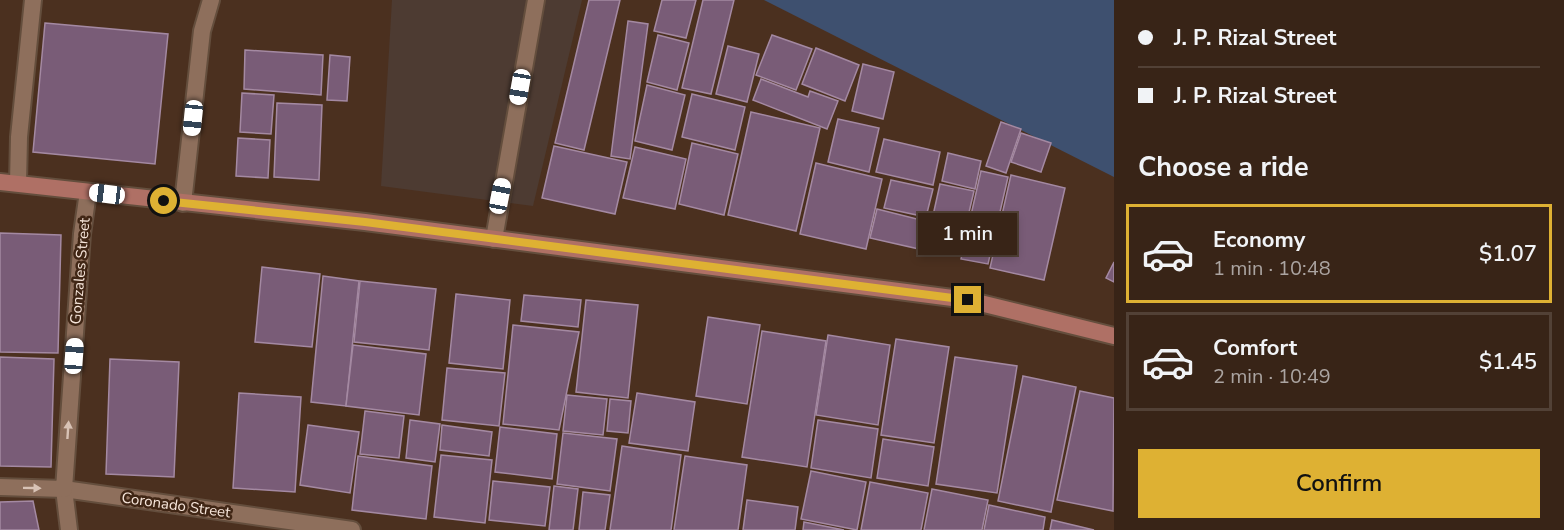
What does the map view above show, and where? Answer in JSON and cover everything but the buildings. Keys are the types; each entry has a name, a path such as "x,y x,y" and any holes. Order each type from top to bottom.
{"main road":[{"path":"0,182 183,204 365,222 968,300 1114,336"}],"street":[{"path":"18,183 19,137 33,0"},
{"path":"183,204 202,31 211,0"},
{"path":"494,239 536,0"},
{"name":"Gonzales Street","path":"69,530 64,489 82,234 88,192"},
{"name":"Coronado Street","path":"0,487 64,489 352,530"}],"shaded area":[{"path":"392,0 582,0 533,206 381,186"}],"water":[{"path":"764,0 1114,0 1114,177"}],"route":[{"path":"164,201 365,222 968,300"}]}
